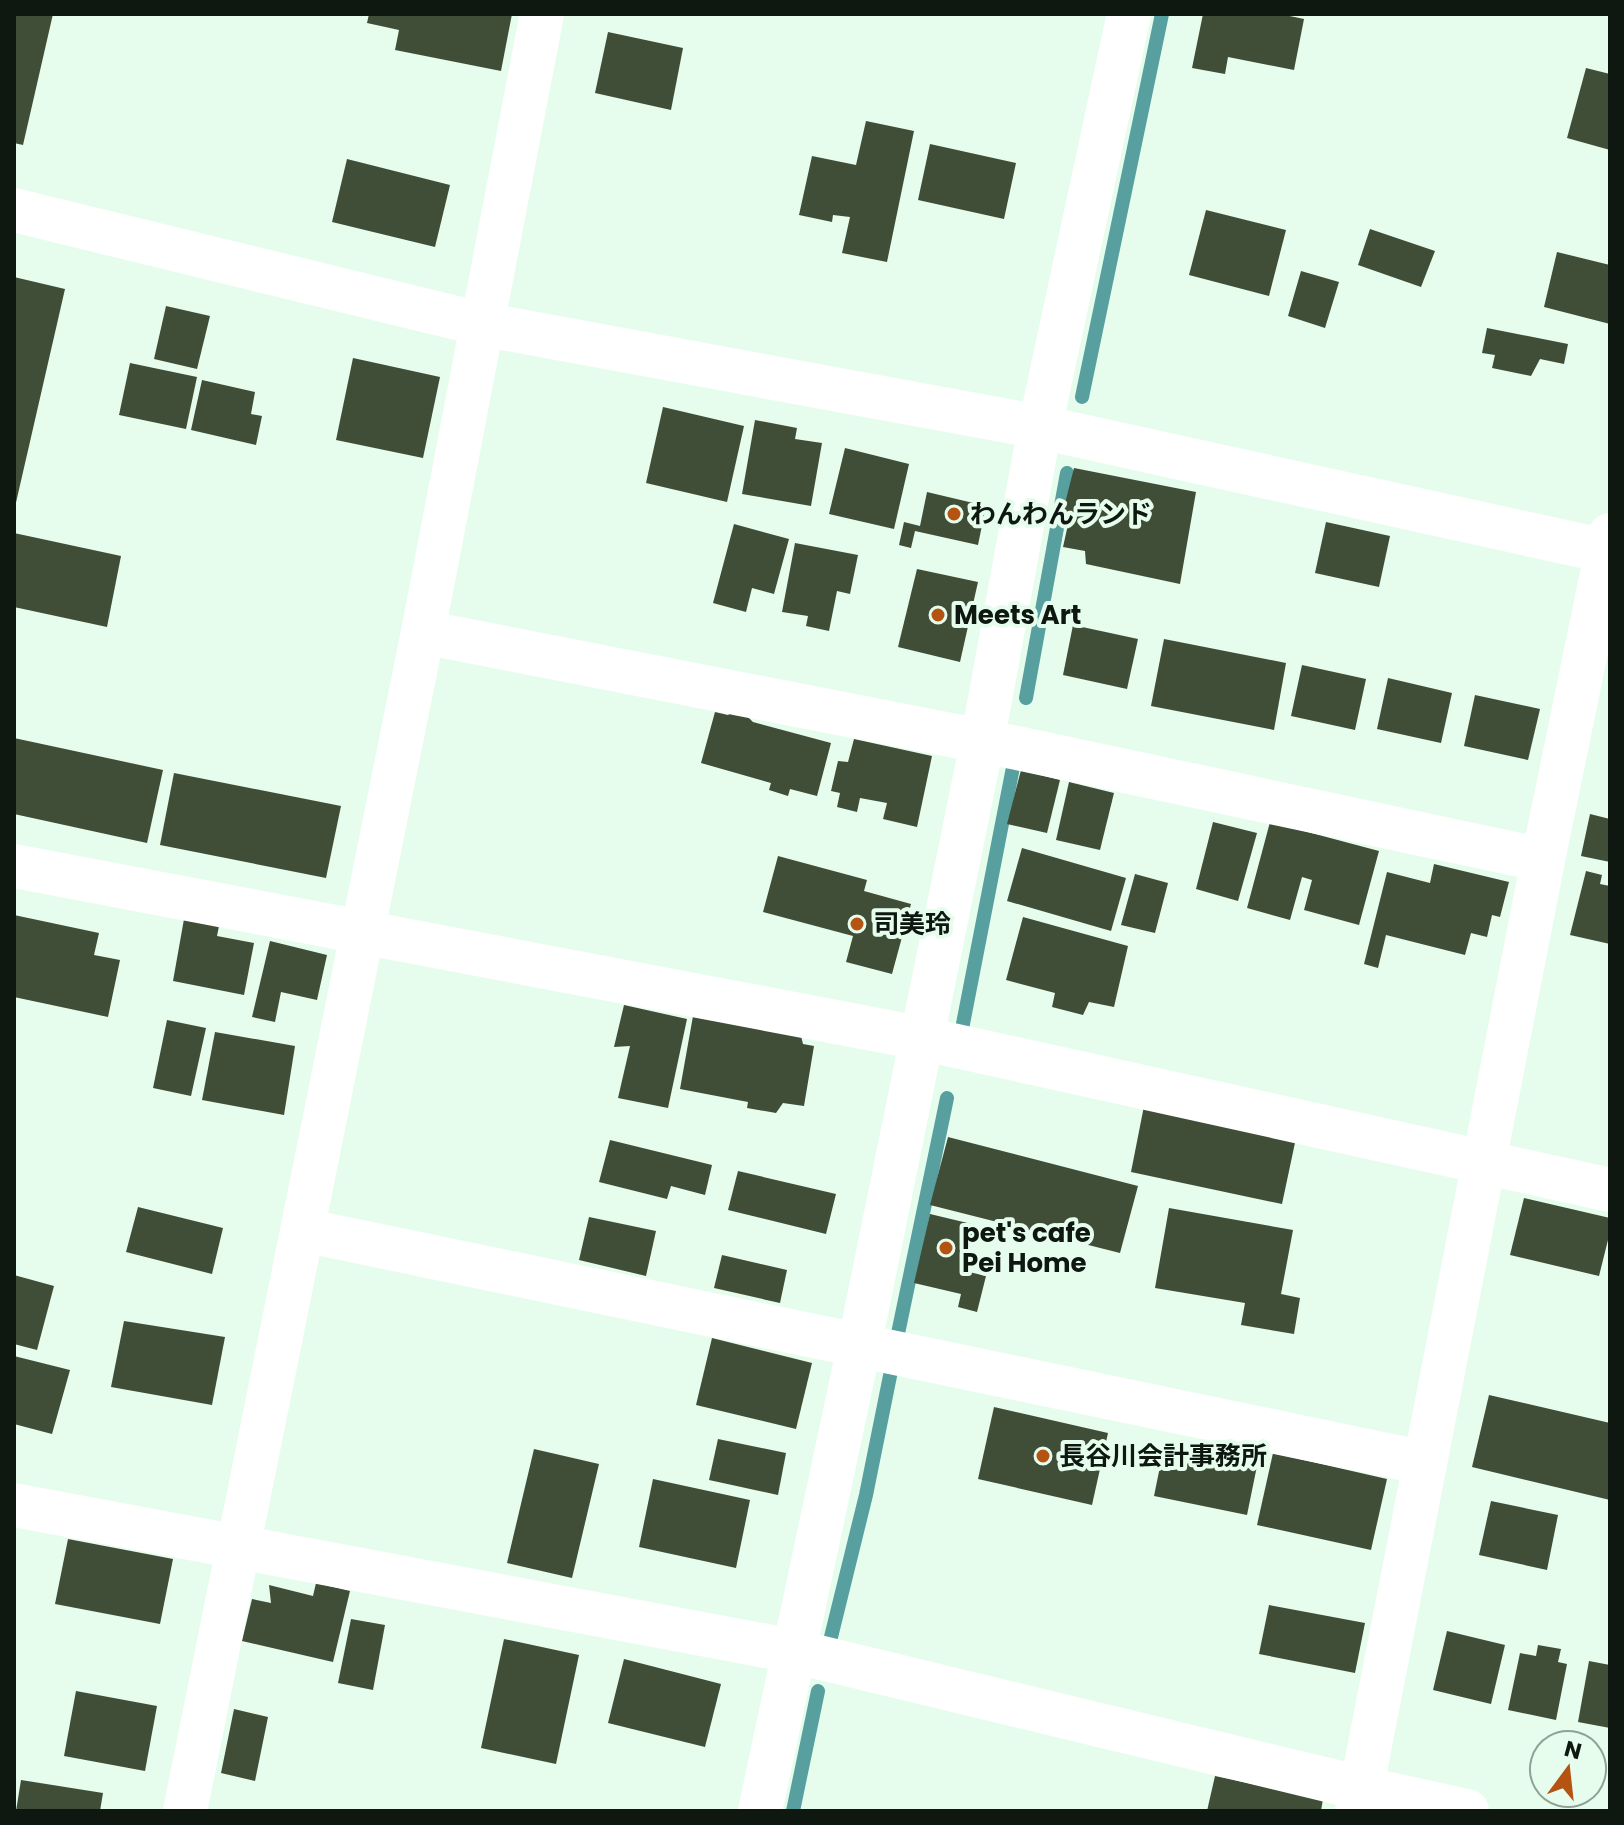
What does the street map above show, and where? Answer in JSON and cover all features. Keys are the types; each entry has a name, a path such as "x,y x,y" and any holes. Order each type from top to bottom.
{"street":[{"path":"185,1811 423,632 542,14"},
{"path":"760,1811 859,1347 982,743 1040,427 1129,14"},
{"path":"14,210 481,324 1040,427 1609,546 1543,860 1359,1800"},
{"path":"423,632 982,743 1543,860"},
{"path":"14,866 920,1038 1610,1190"},
{"path":"303,1230 1425,1463"},
{"path":"14,1505 793,1651 1359,1800 1467,1811"}],"building":[{"path":"14,14 53,14 23,145 14,143"},
{"path":"369,14 512,14 501,71 395,50 399,30 367,23"},
{"path":"1203,14 1280,14 1304,19 1294,70 1228,57 1225,74 1192,68"},
{"path":"608,32 683,48 671,110 595,93"},
{"path":"1586,68 1610,74 1610,150 1567,138"},
{"path":"866,121 914,131 887,262 842,253 850,217 833,215 832,222 799,215 812,156 856,165"},
{"path":"930,144 1016,163 1004,219 918,200"},
{"path":"347,159 450,185 435,247 332,222"},
{"path":"1206,210 1286,230 1269,296 1189,275"},
{"path":"1370,229 1435,251 1421,287 1358,265"},
{"path":"1557,252 1610,265 1610,324 1544,307"},
{"path":"1301,271 1339,282 1325,328 1288,316"},
{"path":"14,277 65,289 15,507 14,507"},
{"path":"166,306 210,316 197,369 154,359"},
{"path":"1487,328 1568,344 1564,364 1540,359 1531,376 1492,368 1495,355 1482,353"},
{"path":"353,358 440,377 423,458 336,440"},
{"path":"130,363 197,377 186,429 119,415"},
{"path":"202,380 255,392 251,414 262,416 256,445 191,430"},
{"path":"663,407 744,426 727,502 646,483"},
{"path":"755,420 797,428 795,439 822,443 811,506 742,494"},
{"path":"845,448 909,464 894,529 829,514"},
{"path":"1074,468 1196,492 1180,584 1086,564 1085,551 1063,547 1069,520 1061,519"},
{"name":"わんわんランド","path":"927,492 986,506 978,545 915,531 911,548 899,545 904,522 920,526"},
{"path":"1326,522 1390,536 1379,587 1315,573"},
{"path":"734,524 789,539 774,594 752,588 746,612 713,603"},
{"path":"14,533 121,556 107,627 14,607"},
{"path":"795,543 858,555 850,594 837,591 829,631 806,626 808,616 782,612"},
{"name":"Meets Art","path":"917,569 978,582 960,662 898,647"},
{"path":"1073,625 1138,639 1127,689 1063,675"},
{"path":"1164,639 1286,663 1274,730 1151,706"},
{"path":"1302,665 1366,679 1355,730 1291,716"},
{"path":"1388,678 1452,693 1441,743 1377,729"},
{"path":"1475,695 1540,709 1528,760 1464,746"},
{"path":"735,710 744,713 753,722 831,743 817,796 790,789 788,796 769,790 771,783 701,763 715,712 728,715"},
{"path":"14,738 163,770 147,843 14,814"},
{"path":"854,739 932,756 917,827 883,819 887,803 860,798 857,812 837,807 840,793 831,791 838,761 848,762"},
{"path":"1021,770 1060,780 1047,833 1007,824"},
{"path":"174,773 341,806 326,878 160,845"},
{"path":"1069,782 1114,793 1100,850 1056,840"},
{"path":"1590,814 1610,819 1610,862 1581,856"},
{"path":"1213,822 1257,833 1238,901 1196,889"},
{"path":"1270,822 1379,851 1359,925 1304,910 1312,880 1302,877 1290,920 1247,908"},
{"path":"1022,848 1126,878 1111,931 1007,901"},
{"name":"司美玲","path":"778,856 867,880 864,891 911,904 892,974 846,962 853,936 763,912"},
{"path":"1434,864 1509,882 1500,917 1492,915 1487,937 1471,933 1465,955 1386,935 1378,968 1364,964 1387,872 1430,883"},
{"path":"1586,871 1602,875 1600,884 1610,886 1610,944 1570,935"},
{"path":"1135,874 1168,883 1155,933 1121,925"},
{"path":"14,915 99,933 94,955 120,960 108,1017 14,997"},
{"path":"1023,917 1128,946 1114,1007 1089,1002 1083,1015 1052,1007 1055,993 1006,980"},
{"path":"184,919 219,926 217,936 254,943 244,995 173,981"},
{"path":"270,941 327,955 317,1000 281,992 275,1022 252,1017"},
{"path":"624,1005 687,1019 668,1108 618,1098 630,1046 614,1047"},
{"path":"693,1016 801,1036 803,1044 814,1046 804,1106 783,1103 776,1113 747,1108 748,1102 680,1089"},
{"path":"167,1020 206,1028 191,1096 153,1088"},
{"path":"215,1032 295,1046 284,1115 202,1100"},
{"path":"1144,1106 1296,1138 1282,1204 1131,1172"},
{"path":"948,1137 1138,1186 1120,1253 930,1205"},
{"path":"610,1140 712,1165 705,1195 671,1186 667,1199 599,1182"},
{"path":"738,1171 836,1194 826,1234 728,1210"},
{"path":"1524,1198 1610,1218 1610,1232 1599,1276 1510,1255"},
{"path":"138,1207 223,1228 212,1274 126,1252"},
{"path":"1169,1208 1293,1230 1281,1294 1300,1298 1294,1334 1241,1325 1245,1303 1155,1288"},
{"name":"pet's cafe Pei Home","path":"930,1214 976,1225 965,1271 986,1276 977,1312 958,1307 961,1294 914,1283"},
{"path":"589,1217 656,1231 646,1276 579,1260"},
{"path":"722,1255 787,1270 780,1303 714,1288"},
{"path":"14,1275 54,1286 37,1350 14,1344"},
{"path":"124,1321 225,1337 212,1405 111,1387"},
{"path":"712,1338 812,1363 796,1429 696,1405"},
{"path":"14,1356 70,1370 52,1434 14,1424"},
{"path":"1489,1395 1610,1423 1610,1500 1472,1467"},
{"name":"長谷川会計事務所","path":"994,1407 1108,1433 1092,1505 978,1479"},
{"path":"718,1439 786,1453 778,1495 709,1480"},
{"path":"1165,1442 1258,1461 1247,1515 1154,1496"},
{"path":"534,1449 599,1464 572,1578 507,1563"},
{"path":"1273,1453 1387,1479 1371,1550 1257,1525"},
{"path":"653,1479 750,1500 736,1568 639,1547"},
{"path":"1491,1501 1558,1515 1547,1570 1479,1555"},
{"path":"68,1539 173,1559 160,1624 55,1604"},
{"path":"316,1583 350,1591 333,1662 242,1641 252,1599 271,1603 269,1585 313,1596"},
{"path":"1269,1605 1365,1623 1355,1673 1259,1654"},
{"path":"351,1619 385,1625 373,1690 338,1683"},
{"path":"1447,1631 1505,1645 1491,1704 1433,1690"},
{"path":"504,1639 579,1655 556,1764 481,1748"},
{"path":"1538,1645 1561,1649 1558,1662 1567,1664 1556,1720 1508,1710 1520,1653 1536,1656"},
{"path":"624,1659 721,1684 705,1747 608,1723"},
{"path":"1589,1661 1610,1665 1610,1728 1578,1722"},
{"path":"76,1691 157,1706 145,1771 64,1756"},
{"path":"234,1709 268,1717 255,1781 221,1773"},
{"path":"1215,1776 1323,1799 1321,1811 1207,1811"},
{"path":"21,1780 103,1793 100,1811 16,1811"}],"waterway":[{"path":"1082,397 1162,14"},
{"path":"1026,698 1067,473"},
{"path":"961,1034 1016,752"},
{"path":"895,1348 947,1098"},
{"path":"831,1637 866,1495 892,1366"},
{"path":"793,1811 818,1691"}],"place":[{"name":"わんわんランド","path":"954,514"},
{"name":"Meets Art","path":"938,615"},
{"name":"司美玲","path":"857,924"},
{"name":"pet's cafe Pei Home","path":"946,1248"},
{"name":"長谷川会計事務所","path":"1043,1456"}]}
